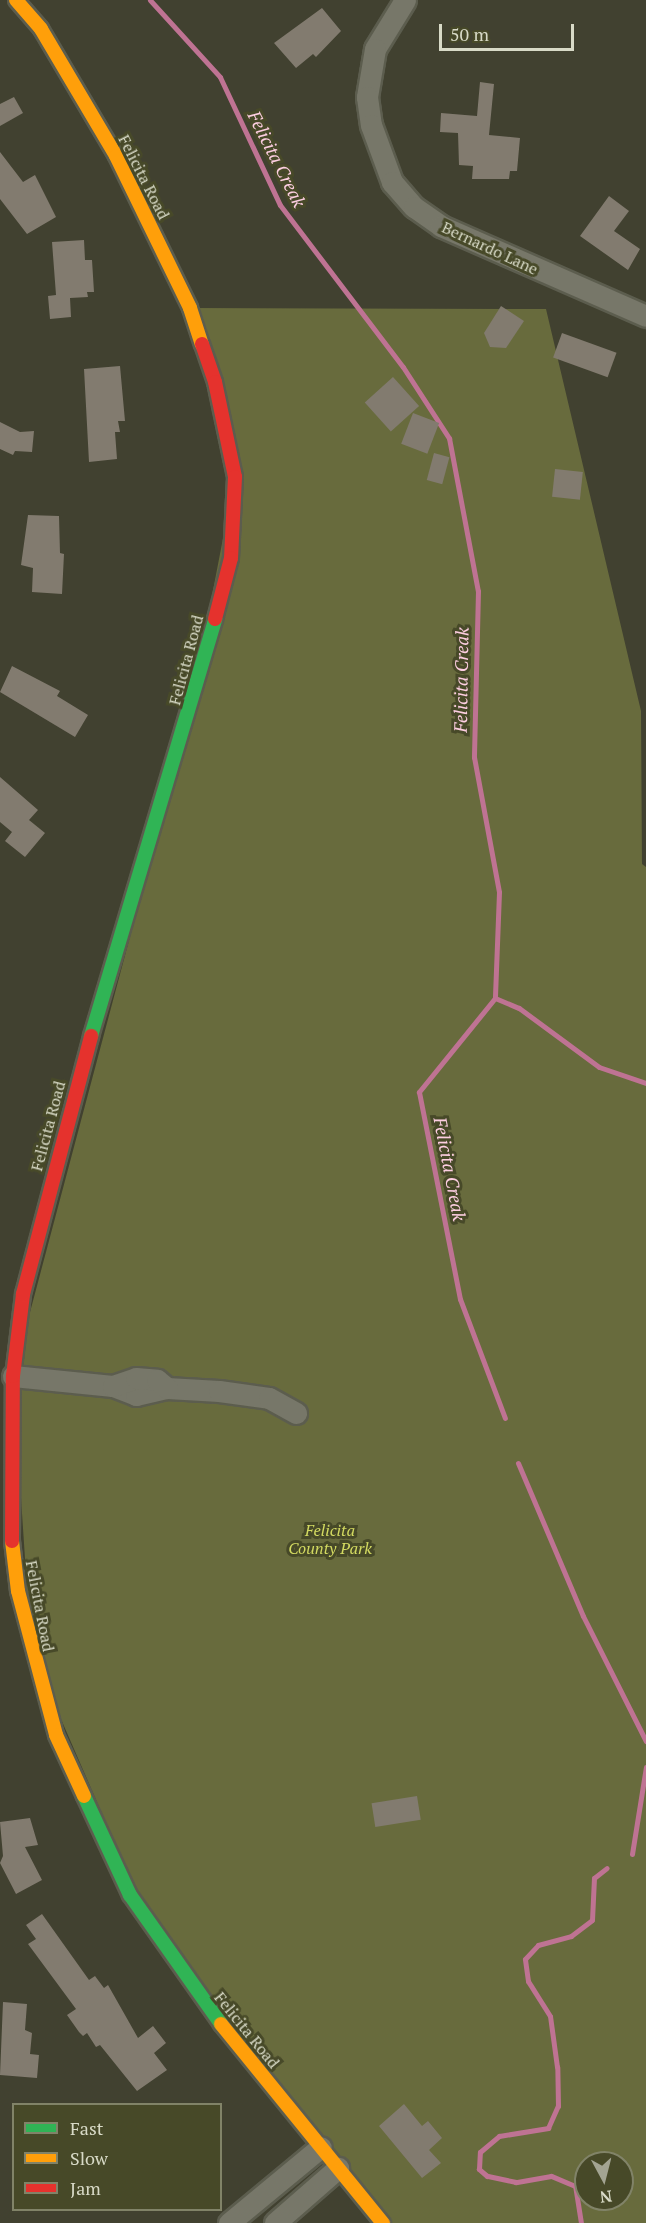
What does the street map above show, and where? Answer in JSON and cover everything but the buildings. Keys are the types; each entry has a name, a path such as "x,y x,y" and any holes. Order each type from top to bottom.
{"main road":[{"name":"Felicita Road","path":"16,0 41,29 116,156 190,308 215,382 235,477 231,558 189,715 78,1078 23,1294 7,1375 12,1551 31,1650 56,1735 119,1874 156,1938 214,2016 383,2223"}],"street":[{"name":"Bernardo Lane","path":"405,0 375,49 368,97 371,125 392,182 414,207 441,226 646,316"},
{"path":"7,1375 113,1386 136,1395 167,1388 269,1398 296,1413"},
{"path":"0,1583 12,1551"},
{"path":"229,2223 321,2147"},
{"path":"275,2223 338,2168"}],"green space":[{"name":"Felicita County Park","path":"190,308 546,309 641,711 642,864 646,867 646,2223 383,2223 156,1938 31,1650 13,1376 189,715 235,476"}],"waterway":[{"name":"Felicita Creak","path":"150,0 220,77 280,205 403,367 449,438 478,591 474,757 499,892 495,998 419,1092 460,1299 505,1418"},
{"path":"495,998 519,1008 599,1067 646,1083"},
{"name":"Felicita Creak","path":"518,1463 583,1616 646,1741"},
{"path":"632,1854 646,1767"},
{"path":"581,2223 575,2186 551,2176 516,2182 487,2176 479,2169 480,2152 499,2136 548,2128 558,2106 557,2067 550,2016 528,1981 525,1959 538,1945 571,1936 592,1920 594,1878 607,1868"}],"traffic: fast":[{"path":"91,1036 215,619"},
{"path":"84,1796 130,1895 221,2024"}],"traffic: slow":[{"path":"16,0 41,29 116,156 190,308 202,344"},
{"path":"12,1541 18,1591 56,1735 84,1796"},
{"path":"221,2024 383,2223"}],"traffic: jam":[{"path":"202,344 215,382 235,477 231,558 215,619"},
{"path":"12,1541 13,1376 23,1294 91,1036"}]}
